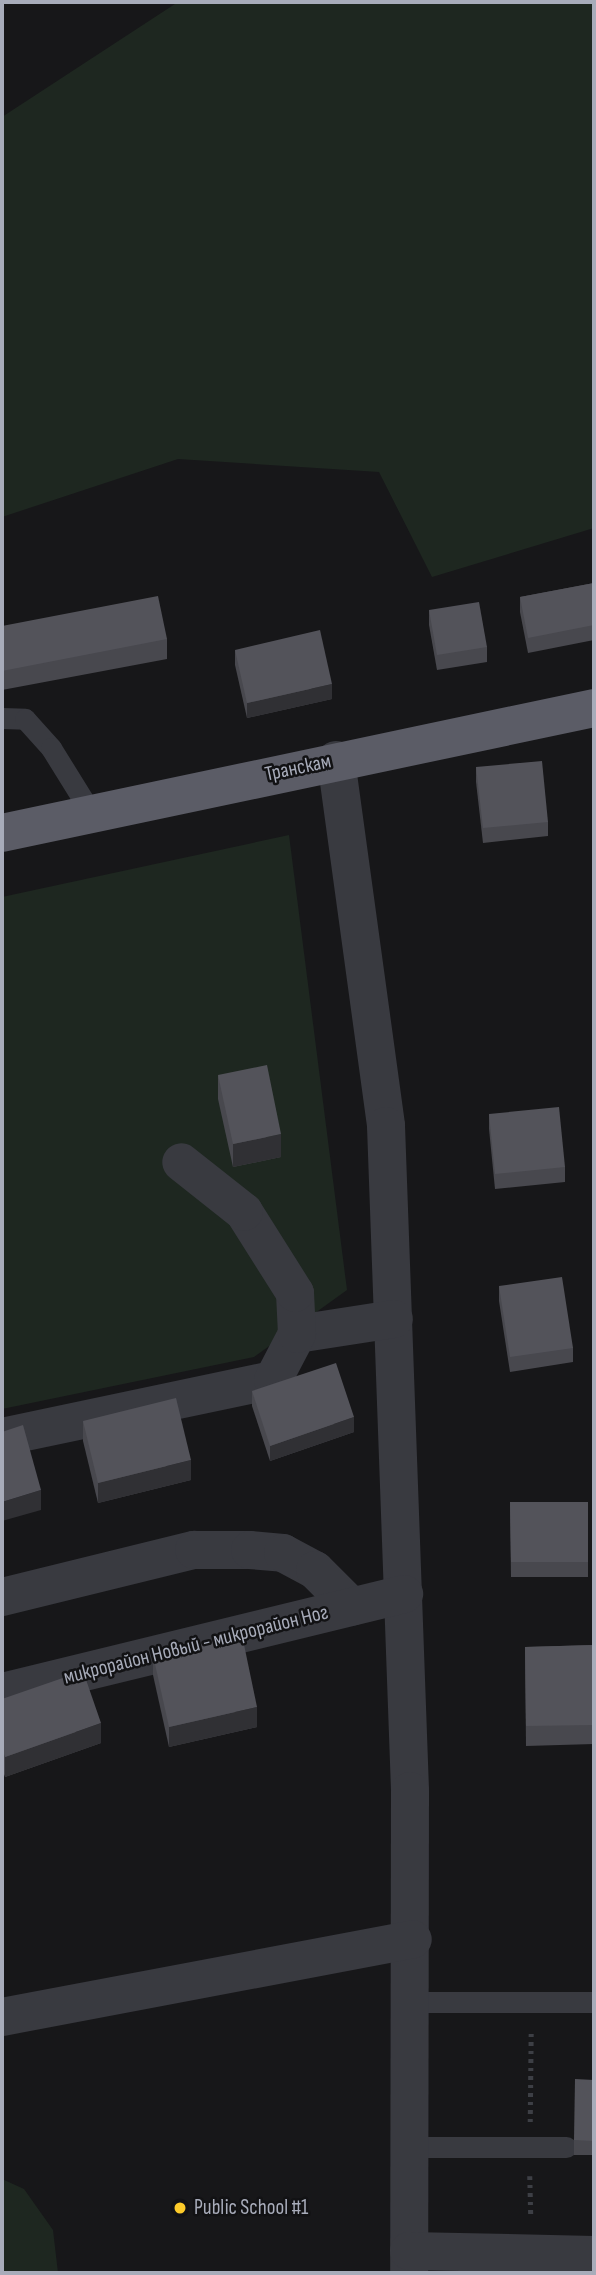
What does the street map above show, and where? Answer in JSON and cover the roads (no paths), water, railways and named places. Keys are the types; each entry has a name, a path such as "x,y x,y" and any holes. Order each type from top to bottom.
{"highway":[{"name":"Транскам","path":"2,833 335,760 594,708"}],"street":[{"path":"335,760 386,1126 404,1594 412,1939 407,2147 409,2262 594,2255"},
{"path":"2,1437 273,1380 298,1334 295,1293 244,1212 181,1162"},
{"path":"298,1334 394,1319"},
{"name":"микрорайон Новый - микрорайон Ног","path":"2,1597 194,1549 250,1550 283,1553 315,1570 352,1607"},
{"path":"352,1607 404,1594"},
{"name":"микрорайон Новый - микрорайон Ног","path":"2,1692 352,1607"},
{"path":"2,2017 412,1939"}],"lane":[{"path":"2,718 25,719 51,748 92,814"},
{"path":"409,2002 594,2002"},
{"path":"407,2147 565,2147"}],"place":[{"name":"Public School #1","path":"180,2208"}]}
